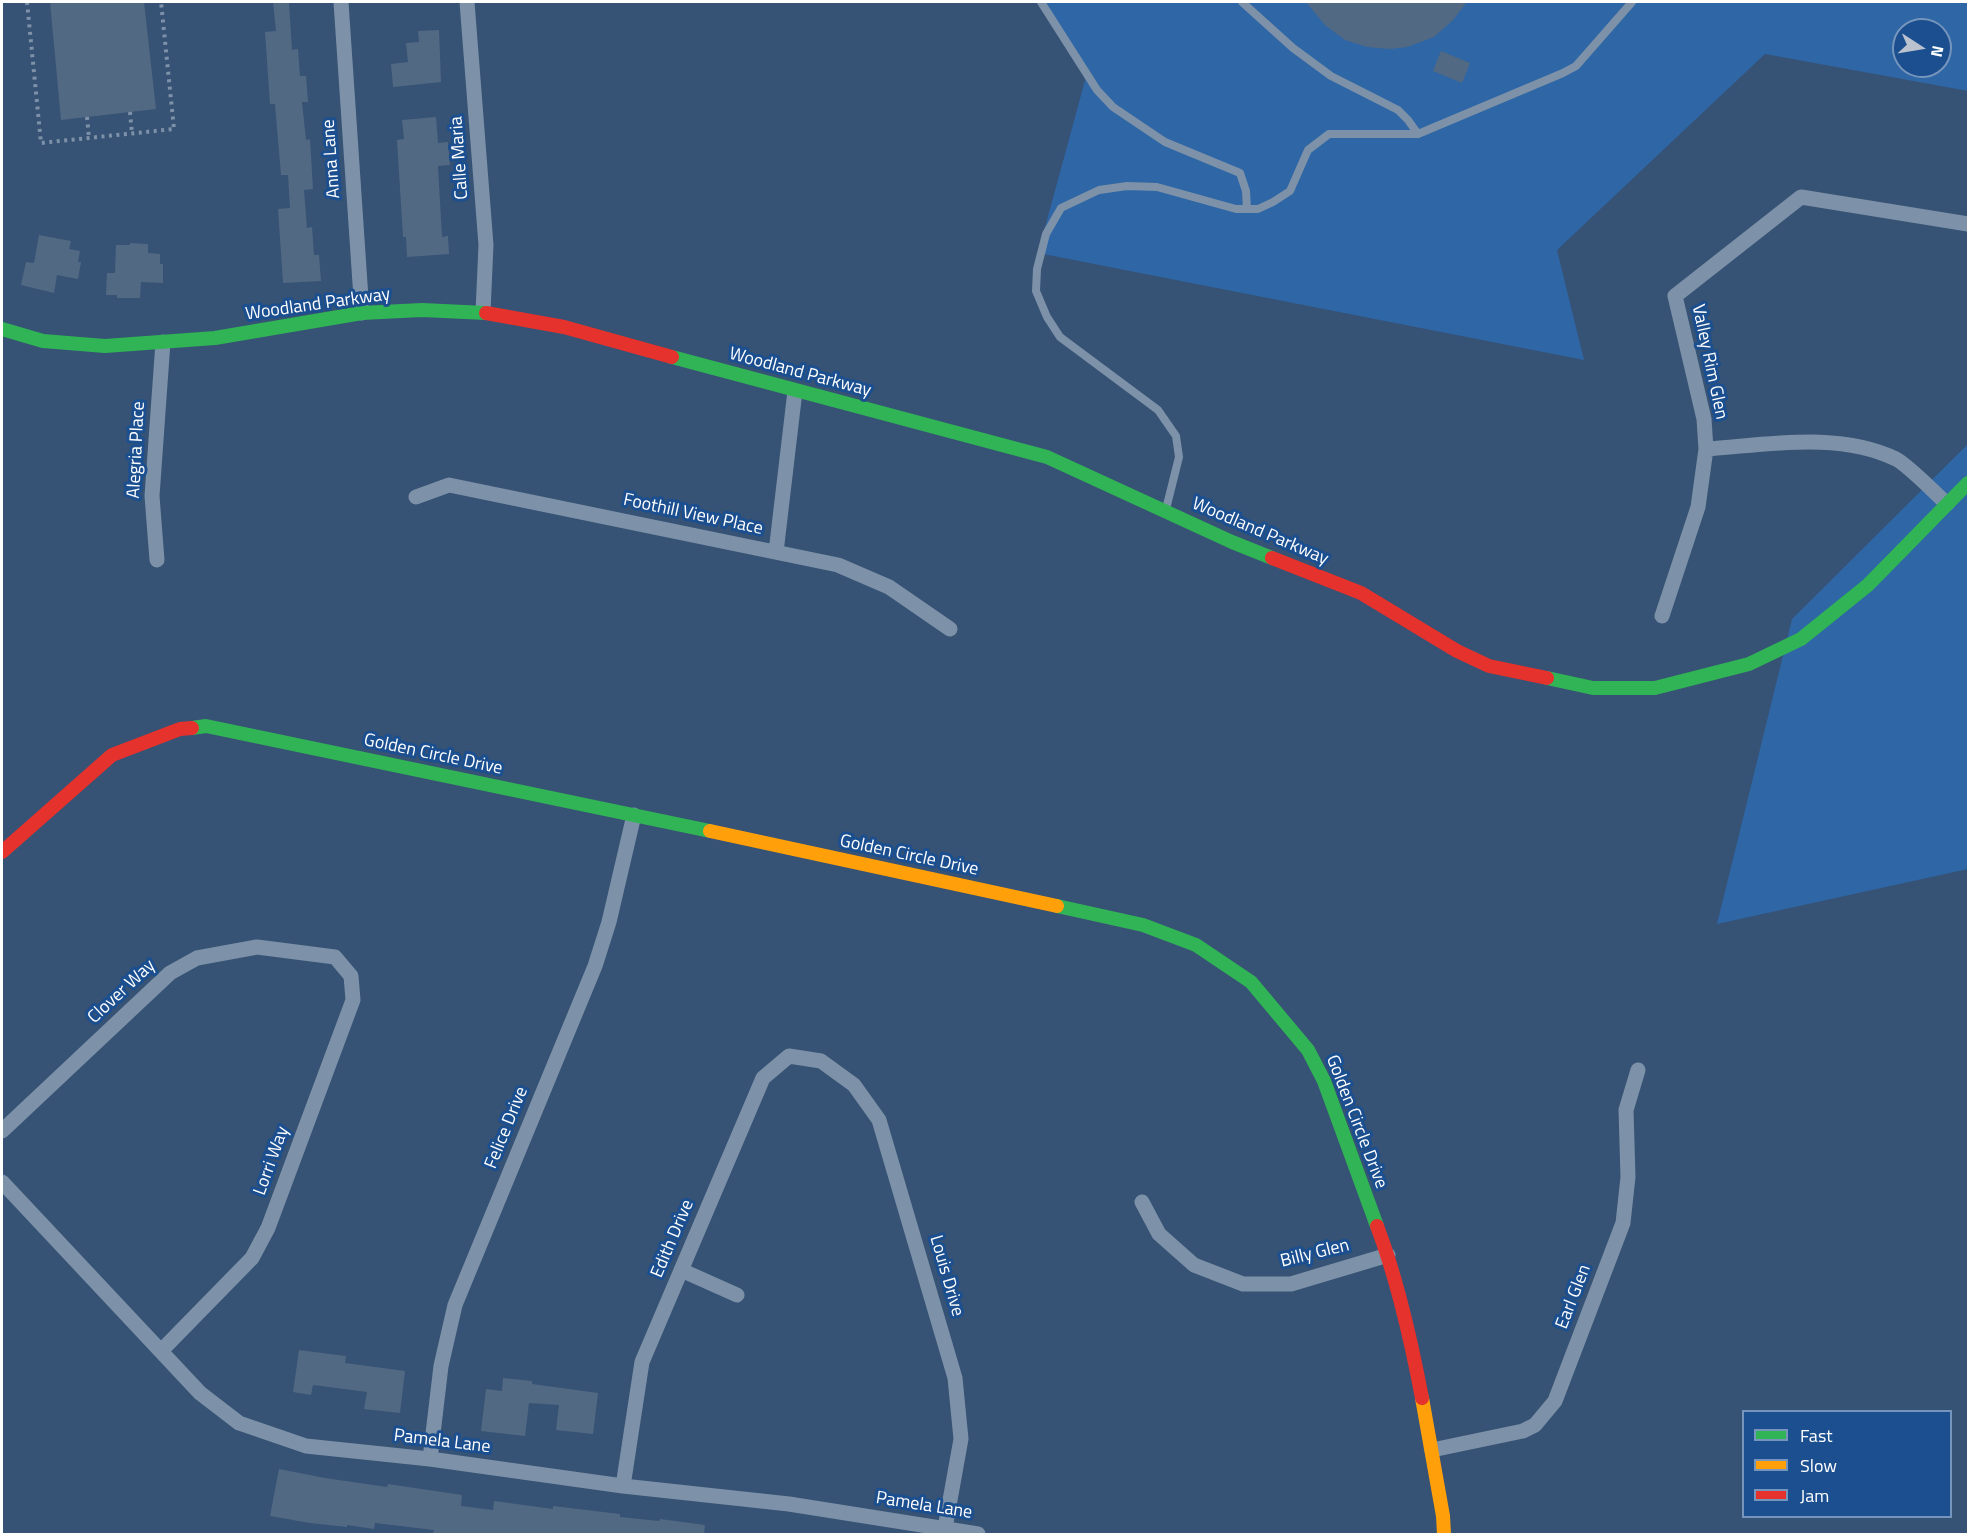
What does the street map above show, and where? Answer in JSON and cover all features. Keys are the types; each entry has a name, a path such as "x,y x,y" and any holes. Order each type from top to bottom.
{"street":[{"name":"Anna Lane","path":"341,2 362,313"},
{"name":"Calle Maria","path":"467,2 486,244 483,312"},
{"name":"Valley Rim Glen","path":"1662,616 1698,507 1706,449 1704,419 1675,296 1801,197 1968,224"},
{"name":"Woodland Parkway","path":"2,329 43,341 105,346 215,338 362,313 423,310 483,312 564,327 1047,457 1232,542 1361,593 1457,651 1489,666 1593,688 1655,688 1749,664 1801,639 1868,585 1968,483"},
{"name":"Alegria Place","path":"157,560 152,496 163,342"},
{"path":"776,552 795,391"},
{"path":"1706,449 1830,441 1857,445 1897,460 1947,504"},
{"name":"Foothill View Place","path":"416,497 449,485 838,565 889,587 950,629"},
{"name":"Golden Circle Drive","path":"2,852 112,755 180,729 206,726 634,815 1143,925 1196,945 1251,982 1308,1050 1324,1081 1388,1255 1414,1357 1432,1449 1444,1534"},
{"name":"Felice Drive","path":"430,1459 441,1366 455,1305 595,966 609,922 634,815"},
{"name":"Clover Way","path":"2,1131 170,973 197,958 257,947 334,957"},
{"name":"Lorri Way","path":"161,1351 252,1258 268,1228 353,1000 351,976 334,957"},
{"name":"Edith Drive","path":"623,1486 642,1362 763,1078 789,1056 821,1061"},
{"name":"Louis Drive","path":"821,1061 854,1084 879,1120 956,1378 961,1439 945,1528"},
{"name":"Earl Glen","path":"1432,1449 1523,1431 1535,1425 1555,1401 1623,1223 1628,1177 1626,1110 1638,1070"},
{"name":"Pamela Lane","path":"2,1182 200,1394 239,1423 306,1446 430,1459 623,1486 789,1504 978,1534"},
{"name":"Billy Glen","path":"1142,1202 1159,1234 1194,1265 1243,1284 1291,1284 1388,1255"},
{"path":"681,1270 737,1295"}],"lane":[{"path":"1041,2 1096,90 1113,107 1165,142 1240,173 1246,191 1247,209"},
{"path":"1242,2 1293,48 1331,76 1398,110 1418,134"},
{"path":"1165,510 1179,457 1176,436 1158,410 1060,337 1047,317 1036,291 1037,269 1046,234 1061,208 1099,190 1157,187 1236,209 1258,209 1290,191 1308,150 1329,134 1418,134 1576,66 1632,2"}],"path":[{"path":"27,2 41,143 174,129 161,2"},
{"path":"130,112 132,134"},
{"path":"87,117 89,138"}],"shaded area":[{"path":"1041,2 1968,2 1968,91 1897,78 1952,78 1952,18 1892,18 1892,77 1765,54 1557,250 1584,360 1038,253 1087,73"},
{"path":"1968,444 1968,869 1717,924 1792,619"}],"building":[{"path":"50,2 144,2 156,109 61,120"},
{"path":"273,2 289,2 292,50 298,49 300,76 306,76 308,102 302,102 306,140 310,139 313,189 304,190 307,228 312,227 314,255 319,255 321,281 283,283 278,209 290,208 288,175 281,175 275,104 270,104 265,32 276,31"},
{"path":"1306,2 1467,2 1453,20 1434,37 1407,47 1390,49 1367,47 1345,40 1325,25"},
{"path":"439,30 441,82 393,87 391,64 408,62 406,43 419,42 418,31"},
{"path":"1441,51 1470,63 1462,83 1433,71"},
{"path":"436,117 438,143 448,142 450,165 438,166 442,237 448,236 449,254 407,257 406,237 403,237 397,140 404,139 402,120"},
{"path":"39,235 71,241 69,249 80,251 78,279 57,275 54,293 21,285 26,262 34,263"},
{"path":"130,243 148,244 148,253 160,254 160,264 163,264 163,283 141,282 140,298 117,298 117,295 106,295 107,273 115,273 116,245 130,245"},
{"path":"299,1350 346,1356 345,1363 405,1371 400,1413 364,1409 367,1392 313,1385 311,1395 293,1392"},
{"path":"503,1378 598,1393 593,1434 556,1430 559,1405 529,1403 525,1436 481,1431 486,1389 502,1391"},
{"path":"279,1469 387,1487 388,1484 462,1495 461,1506 493,1510 494,1501 553,1509 553,1506 620,1514 620,1517 705,1525 704,1534 442,1534 433,1533 434,1530 375,1523 374,1529 310,1523 270,1516"}],"traffic: fast":[{"path":"2,329 43,341 105,346 215,338 362,313 422,310 486,313"},
{"path":"672,357 1047,457 1272,558"},
{"path":"1547,678 1593,688 1655,688 1749,664 1801,639 1868,585 1968,483"},
{"path":"192,728 206,726 710,831"},
{"path":"1057,906 1143,925 1196,945 1251,982 1308,1050 1324,1081 1377,1226"}],"traffic: slow":[{"path":"710,831 1057,906"},
{"path":"1422,1398 1443,1516 1444,1534"}],"traffic: jam":[{"path":"486,313 564,327 672,357"},
{"path":"1272,558 1361,593 1457,651 1489,666 1547,678"},
{"path":"2,852 112,755 180,729 192,728"},
{"path":"1377,1226 1403,1311 1422,1398"}]}
